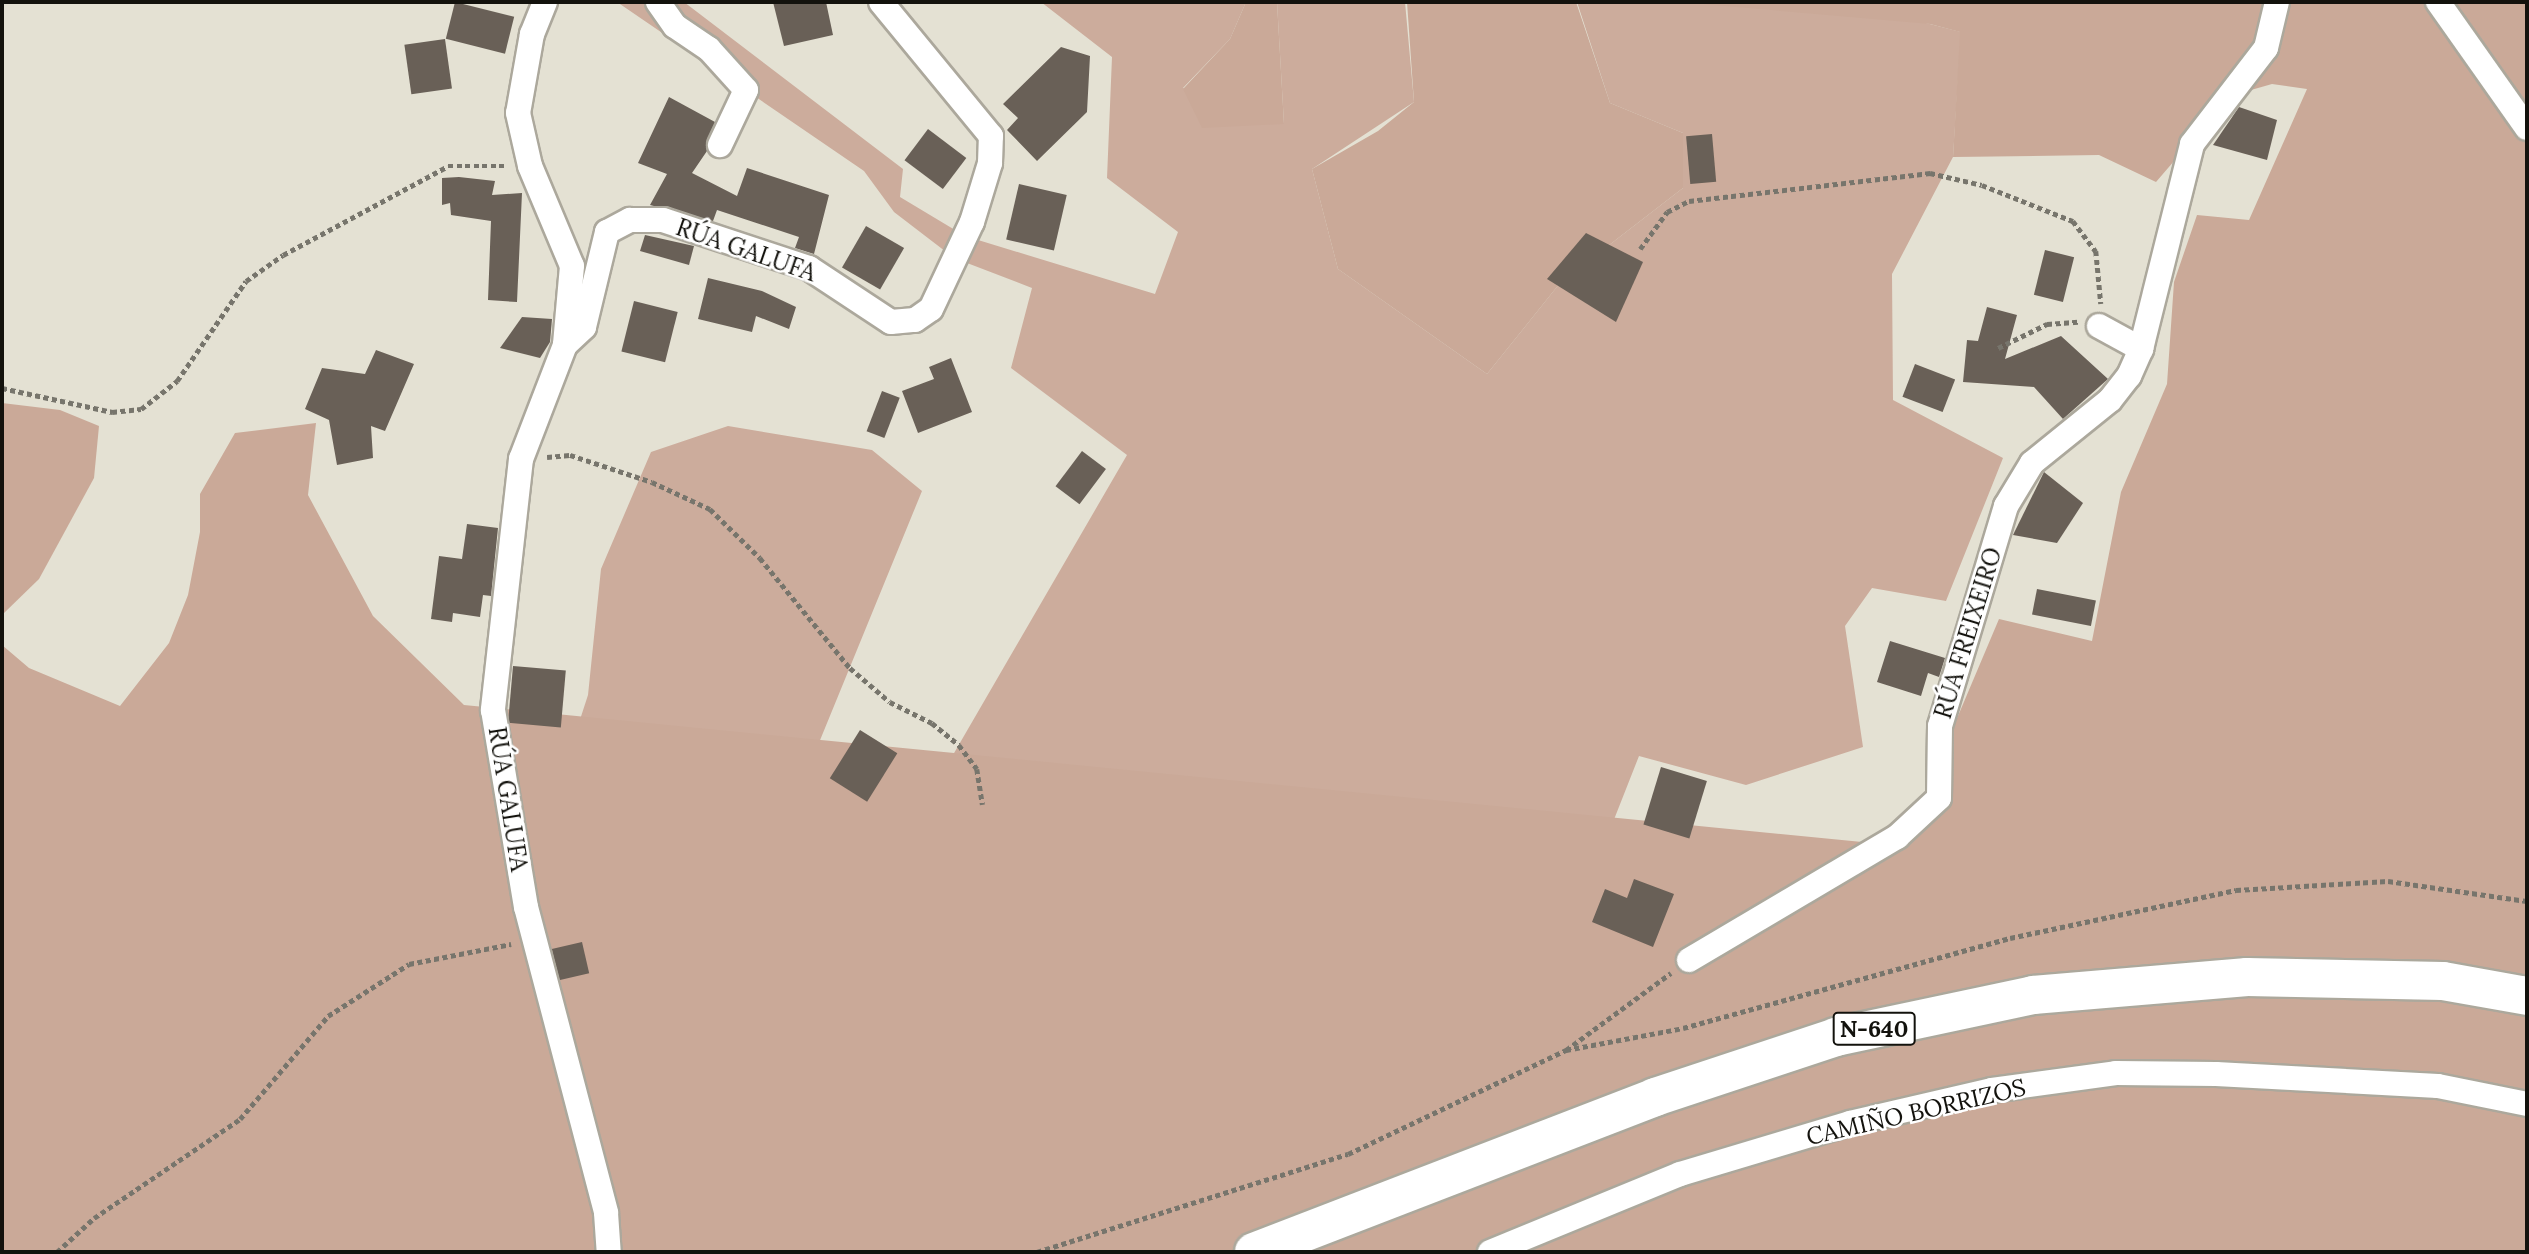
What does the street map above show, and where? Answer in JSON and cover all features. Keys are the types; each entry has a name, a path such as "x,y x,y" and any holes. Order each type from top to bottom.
{"highway":[{"name":"N-640","path":"1254,1252 1655,1097 1836,1038 2033,995 2247,977 2443,981 2527,996"}],"street":[{"name":"RÚA GALUFA","path":"545,2 532,34 518,113 530,166 572,266 565,345 521,459 493,710 534,939 606,1213 609,1252"},
{"path":"658,2 675,26 709,49 746,90 720,145"},
{"name":"RÚA GALUFA","path":"565,345 584,327 607,232 631,220 663,220 809,268 891,322 915,320 931,309 972,222 990,163 991,136 881,2"},
{"name":"RÚA FREIXEIRO","path":"1689,960 1897,837 1939,798 1940,726 2006,506 2032,463 2110,400 2141,349 2192,144 2266,48 2277,2"},
{"path":"2438,2 2527,128"},
{"path":"2099,326 2141,349"},
{"name":"CAMIÑO BORRIZOS","path":"1490,1252 1680,1174 1850,1123 1992,1090 2116,1073 2216,1074 2438,1086 2527,1104"}],"path":[{"path":"2,387 112,412 141,409 177,382 246,281 283,255 448,166 530,166"},
{"path":"1640,249 1667,212 1689,201 1930,173 1982,185 2073,221 2096,251 2103,281 2099,326 2047,324 1998,348"},
{"path":"521,459 570,455 652,482 710,509 760,558 850,668 890,702 932,723 960,745 977,769 984,804"},
{"path":"1566,1050 1683,1028 2010,938 2236,890 2388,881 2527,901"},
{"path":"57,1252 94,1218 240,1119 328,1016 409,964 534,939"},
{"path":"1037,1252 1348,1154 1566,1050 1689,960"}],"shaded area":[{"path":"617,2 684,2 903,169 900,197 965,236 1155,294 1178,232 1107,178 1112,57 1041,2 1246,2 1230,39 1183,88 1284,124 1277,2 1405,2 1414,102 1312,169 1338,269 1487,374 1560,283 1683,188 1683,133 1610,103 1577,2 1844,2 1961,32 1953,157 1892,274 1893,400 2003,458 1946,601 1872,588 1845,626 1863,747 1746,785 1639,756 1578,911 939,779 1127,455 1011,368 1032,288 954,258 894,212 864,171"},
{"path":"1246,2 1277,2 1284,124 1202,128 1183,89 1230,39"},
{"path":"1407,2 1576,2 1610,103 1683,133 1683,188 1560,283 1487,374 1338,269 1312,169 1378,131 1414,102"},
{"path":"1679,2 2527,2 2527,1252 2,1252 2,645 29,668 120,706 169,643 188,595 200,532 200,494 235,433 316,423 308,495 373,616 464,705 1903,846 1999,619 2092,641 2121,492 2167,384 2174,282 2197,215 2249,220 2307,89 2272,84 2230,96 2156,182 2099,155 1953,157 1960,32 1930,24"},
{"path":"2,403 60,410 99,426 94,478 39,579 2,615"},
{"path":"728,426 872,450 922,491 807,772 562,775 588,695 601,569 651,452"}],"building":[{"path":"455,2 514,17 505,54 446,39"},
{"path":"773,2 826,2 833,35 784,46"},
{"path":"445,39 452,89 411,94 404,45"},
{"path":"1061,47 1090,56 1087,112 1037,161 1007,130 1018,118 1003,104"},
{"path":"669,97 715,122 707,151 692,173 737,196 747,168 829,195 814,254 795,248 799,237 717,210 713,221 650,205 667,174 638,163"},
{"path":"2239,107 2277,120 2267,160 2213,145"},
{"path":"928,129 966,158 943,189 905,160"},
{"path":"1712,134 1716,182 1690,184 1686,136"},
{"path":"442,178 495,181 492,195 522,193 517,302 488,300 491,221 451,215 450,203 442,205"},
{"path":"1019,184 1067,195 1054,251 1006,240"},
{"path":"866,226 904,248 880,290 842,268"},
{"path":"1586,233 1643,262 1616,322 1547,279"},
{"path":"645,235 694,246 689,265 640,251"},
{"path":"2045,250 2074,257 2063,302 2034,295"},
{"path":"708,278 762,291 796,307 789,329 756,316 752,332 698,319"},
{"path":"634,301 678,312 665,362 621,351"},
{"path":"1987,307 2017,315 2005,359 2061,336 2108,379 2063,419 2034,387 1963,382 1967,340 1978,341"},
{"path":"522,317 552,319 550,342 540,358 500,348"},
{"path":"376,350 414,364 385,431 371,426 373,458 337,465 329,420 305,409 322,368 365,374"},
{"path":"951,358 972,412 918,433 902,391 934,379 929,367"},
{"path":"1915,364 1955,379 1943,412 1902,397"},
{"path":"882,391 900,398 884,438 867,431"},
{"path":"1082,451 1106,469 1079,504 1056,486"},
{"path":"2044,472 2083,503 2057,543 2013,535"},
{"path":"467,524 498,528 491,596 483,595 480,617 453,613 452,622 431,619 439,556 462,559"},
{"path":"2037,589 2096,600 2091,626 2032,615"},
{"path":"1890,641 1945,658 1939,677 1928,673 1921,696 1877,682"},
{"path":"513,666 566,671 561,727 508,723"},
{"path":"860,730 897,753 867,802 830,778"},
{"path":"1661,767 1707,781 1689,838 1643,824"},
{"path":"1634,879 1674,894 1653,947 1592,922 1605,889 1627,898"},
{"path":"582,942 589,973 559,980 552,949"}]}
